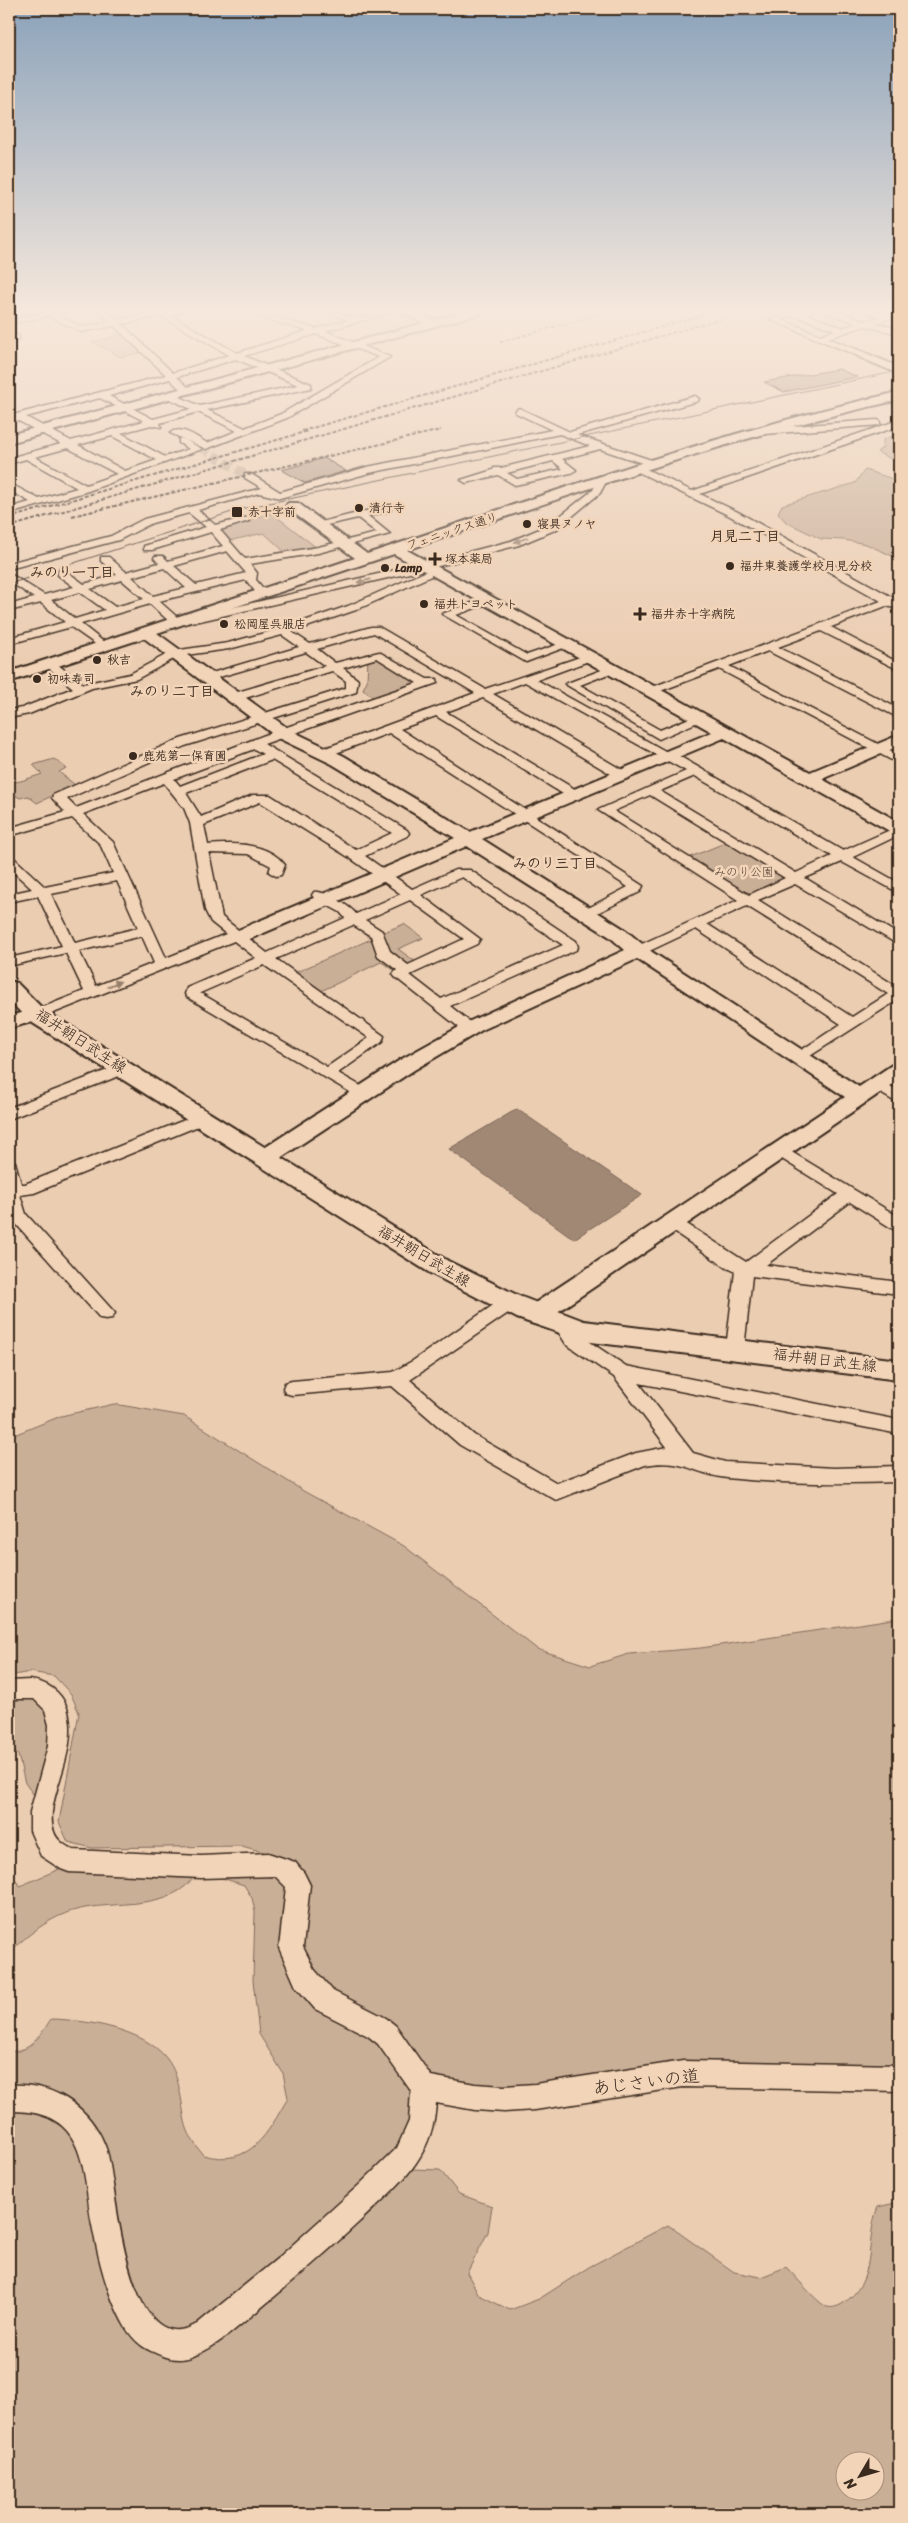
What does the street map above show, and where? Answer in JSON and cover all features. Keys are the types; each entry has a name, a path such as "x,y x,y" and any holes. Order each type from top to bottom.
{"main road":[{"name":"福井朝日武生線","path":"9,988 36,1015 266,1157 439,1267 508,1304 583,1331 899,1370"}],"street":[{"path":"36,426 125,475"},
{"path":"9,439 60,426"},
{"path":"9,461 139,426"},
{"path":"160,426 202,448"},
{"path":"233,426 246,432"},
{"path":"175,433 182,433 206,446 246,432 256,426"},
{"path":"549,426 598,447 654,464"},
{"path":"9,566 115,538 140,524 259,490 280,495 367,470 564,433 592,426"},
{"name":"フェニックス通り","path":"9,677 101,645 654,464 783,426"},
{"path":"765,431 853,426"},
{"path":"692,494 891,426"},
{"path":"113,433 165,461"},
{"path":"9,511 85,489 197,450 174,436 175,433"},
{"path":"466,480 498,470 598,447"},
{"path":"26,456 85,489"},
{"path":"498,470 514,482 571,470 553,457"},
{"path":"639,469 734,514 897,604"},
{"path":"248,476 280,495 365,559"},
{"path":"105,559 175,621 224,613 431,568 543,533 597,491 601,482"},
{"path":"9,486 39,503"},
{"path":"190,509 209,524 252,572 250,581 262,593"},
{"path":"318,524 386,509"},
{"path":"243,562 345,544 386,534 360,515"},
{"path":"194,589 148,548 245,519"},
{"path":"370,538 392,551 431,568 899,829"},
{"path":"9,608 230,547"},
{"path":"9,714 32,709 96,683 125,680 166,657 177,653 229,646 284,632 352,608 431,568"},
{"path":"62,573 113,611"},
{"path":"10,639 150,600 252,575"},
{"path":"9,576 43,599 101,645"},
{"path":"488,600 447,614 526,659 568,644"},
{"path":"651,691 885,603 897,604"},
{"path":"822,627 899,667"},
{"path":"209,677 375,629 620,774"},
{"path":"144,631 177,653 283,734 324,753 468,838 617,933 638,951 799,1058 869,1091 899,1098"},
{"path":"162,965 106,842 58,798 180,743 352,690 352,680 284,632"},
{"path":"769,647 899,714"},
{"path":"235,697 379,655 425,683"},
{"path":"528,680 590,657"},
{"path":"49,663 80,688"},
{"path":"719,666 899,760"},
{"path":"612,669 570,684 659,735 701,718"},
{"path":"9,832 75,812 255,744 450,675"},
{"path":"324,753 526,678 696,771 899,889"},
{"path":"437,711 573,794"},
{"path":"390,728 636,886 635,890 586,913"},
{"path":"9,1022 36,1015 237,936 322,897 383,875 620,774 725,732"},
{"path":"810,779 899,740"},
{"path":"255,744 402,833 355,855"},
{"path":"180,791 273,755"},
{"path":"696,771 604,810 899,994 799,1058"},
{"path":"168,778 180,791 197,823 212,910 216,919 290,978 378,1039 327,1074"},
{"path":"650,790 899,941"},
{"path":"197,823 258,798 265,798 355,855 473,939 400,974 470,1028"},
{"path":"266,1157 362,1094 470,1028 899,829"},
{"path":"202,850 233,847 250,848 261,852 278,865 276,872"},
{"path":"9,861 43,892 92,993"},
{"path":"362,1094 192,994 192,991 195,988 410,894 465,873 571,944 570,947 440,1005"},
{"path":"9,898 121,876"},
{"path":"322,897 345,909 353,919 377,934 383,954 407,971"},
{"path":"696,923 852,1024"},
{"path":"9,962 146,931"},
{"path":"9,1114 124,1069"},
{"path":"535,1315 899,1070"},
{"path":"11,1190 28,1189 202,1118"},
{"path":"780,1150 899,1225"},
{"path":"9,1166 11,1190 18,1216 106,1312"},
{"path":"734,1349 742,1274 746,1269 850,1194"},
{"path":"673,1223 733,1264 746,1269 899,1288"},
{"path":"292,1388 396,1379 421,1365 508,1304"},
{"path":"563,1325 572,1340 621,1372 686,1458"},
{"path":"621,1372 899,1427"},
{"path":"396,1379 467,1440 556,1492 643,1458 660,1454 674,1455 725,1470 834,1476 899,1474"},
{"path":"9,1690 33,1688 41,1690 48,1696 61,1721 59,1741 39,1815 41,1836 51,1850 69,1861 201,1867 278,1864 286,1869 298,1886 291,1948 305,1978 324,2000 376,2027 387,2035 408,2061 424,2088 422,2121 413,2145 406,2157 344,2219 296,2262 211,2330 179,2345 160,2341 149,2334 130,2307 117,2279 96,2154 90,2139 81,2126 57,2106 19,2096 9,2098"},
{"name":"あじさいの道","path":"424,2088 474,2097 504,2099 536,2097 683,2074 899,2078"}],"green space":[{"path":"899,433 899,463 877,452 883,447 883,440"},
{"path":"865,470 899,481 899,559 866,544 844,540 821,539 786,522 778,513 782,505 855,483"},
{"path":"272,513 317,548 287,554 264,533 228,541 214,529"},
{"path":"368,658 379,658 417,681 416,684 375,699 363,689 367,681"},
{"path":"54,759 66,768 59,772 75,785 37,803 28,796 20,798 9,792 9,783 42,774 33,765"},
{"name":"みのり公園","path":"727,842 779,872 782,879 751,893 742,891 688,858"},
{"path":"364,920 384,932 404,924 423,938 398,949 416,962 396,971 381,962 319,992 292,974 371,939 353,923"},
{"path":"114,1404 184,1416 305,1492 404,1546 537,1649 590,1666 629,1654 701,1648 899,1618 899,2070 680,2062 531,2090 429,2083 315,1980 297,1938 297,1870 281,1857 242,1846 92,1848 68,1842 59,1822 79,1713 71,1694 54,1676 30,1672 9,1676 9,1437 61,1416"},
{"path":"32,1693 43,1700 54,1723 36,1798 25,1783 18,1755 9,1745 9,1696"},
{"path":"64,1867 196,1873 186,1885 173,1894 158,1899 91,1907 57,1917 40,1927 9,1953 9,1871 20,1886"},
{"path":"271,1870 287,1879 283,1938 417,2089 401,2154 205,2321 180,2334 152,2322 125,2276 104,2152 20,2088 9,2089 9,2051 16,2051 29,2046 39,2037 51,2019 81,2021 130,2033 145,2040 157,2049 174,2070 188,2131 203,2155 220,2158 234,2157 256,2145 273,2124 288,2098 283,2073 259,2034 253,1980 255,1912 252,1898 244,1885 219,1877"},
{"path":"17,2104 39,2107 75,2130 112,2280 180,2350 411,2169 440,2170 459,2194 492,2206 488,2232 467,2273 479,2295 510,2310 539,2299 589,2267 668,2225 734,2272 761,2277 786,2267 821,2303 827,2307 836,2307 854,2295 861,2284 869,2259 874,2220 878,2207 895,2203 899,2208 899,2514 9,2514 9,2106"}],"shaded area":[{"path":"517,1109 642,1195 574,1239 449,1149"}],"building":[{"path":"324,458 346,471 305,483 282,470"}],"tunnel":[{"path":"202,448 248,476"}],"tram line":[{"path":"9,584 241,509 638,426"}],"railway":[{"path":"302,431 320,426"},
{"path":"9,527 355,426"},
{"path":"72,516 441,430"},
{"path":"9,518 308,431"}],"place":[{"name":"清行寺","path":"359,508"},
{"name":"赤十字前","path":"237,512"},
{"name":"寝具ヌノヤ","path":"527,524"},
{"name":"塚本薬局","path":"435,559"},
{"name":"福井東養護学校月見分校","path":"730,566"},
{"name":"Lamp","path":"385,568"},
{"name":"福井トヨペット","path":"424,604"},
{"name":"福井赤十字病院","path":"640,614"},
{"name":"松岡屋呉服店","path":"224,624"},
{"name":"秋吉","path":"97,660"},
{"name":"初味寿司","path":"37,679"},
{"name":"鹿苑第一保育園","path":"133,756"}],"district":[{"name":"月見二丁目","path":"745,536"},
{"name":"みのり一丁目","path":"72,572"},
{"name":"みのり二丁目","path":"172,691"},
{"name":"みのり三丁目","path":"555,863"}]}
